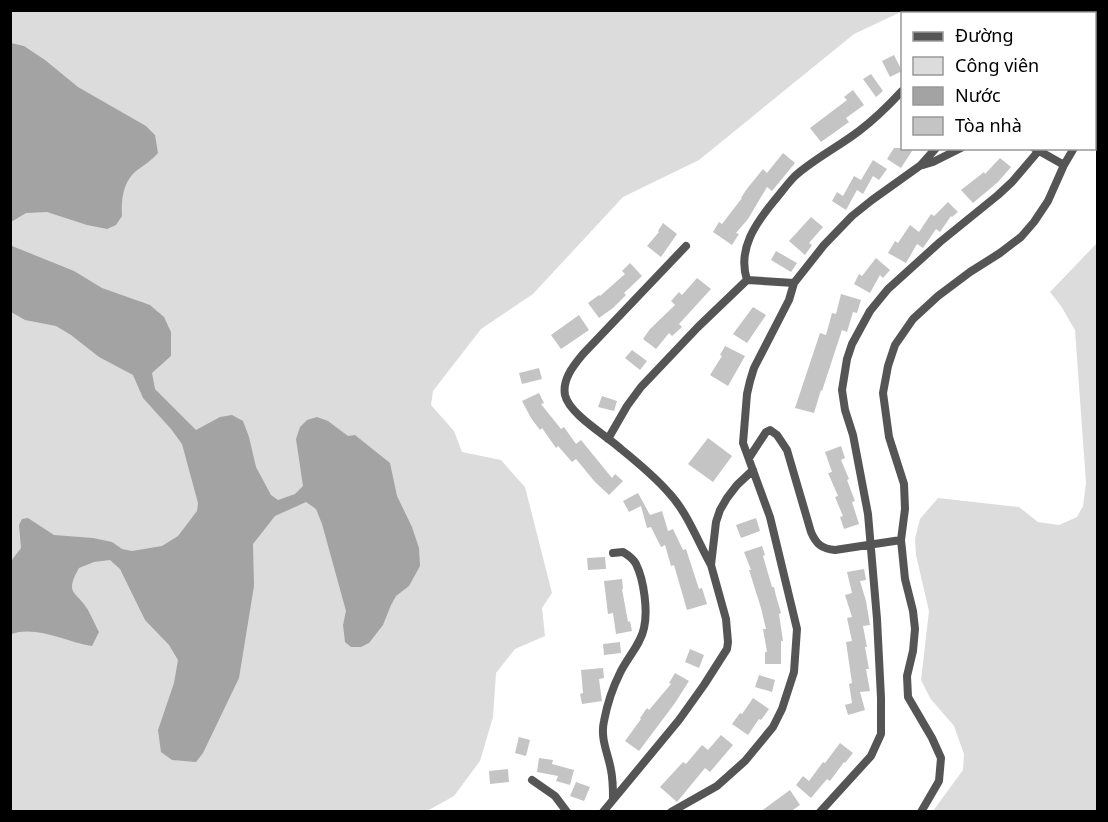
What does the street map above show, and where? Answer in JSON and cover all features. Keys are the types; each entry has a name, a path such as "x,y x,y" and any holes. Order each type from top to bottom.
{"street":[{"path":"747,280 744,264 747,242 760,218 788,184 806,167 872,121 901,93"},
{"path":"671,812 717,786 745,761 772,727 782,709 794,672 796,629 770,517 743,443 747,393 761,353 789,300 794,283 824,246 852,216 921,165 934,150"},
{"path":"921,165 933,162 957,150"},
{"path":"820,812 871,756 881,734 872,544 853,435 845,410 842,390 852,344 870,311 888,289 940,242 998,195 1012,182 1038,150 1064,165"},
{"path":"921,812 939,781 941,758 908,697 907,676 915,629 905,579 901,540 905,509 904,484 889,436 883,393 888,366 895,345 913,319 938,296 1021,237 1034,222 1048,201 1073,150"},
{"path":"603,812 679,720 727,649 726,619 711,564 691,525 670,494 570,405 565,391 570,372 583,354 686,246"},
{"path":"608,439 641,387 747,280 794,283"},
{"path":"749,458 763,435 770,430 783,442 811,532 819,546 827,550 835,550 901,540"},
{"path":"711,564 716,522 720,510 737,485 753,470"},
{"path":"613,798 611,770 603,741 604,721 621,672 644,629 645,612 644,596 636,565 623,552 614,553"},
{"path":"532,780 555,796 567,812"}],"green space":[{"path":"10,11 903,11 854,34 699,160 623,197 533,294 481,329 433,391 431,405 454,431 462,452 501,460 525,487 552,593 542,608 545,636 515,649 496,673 493,717 480,761 454,796 427,811 11,811"},
{"path":"1097,243 1097,811 933,811 963,770 964,754 954,726 930,698 921,680 929,611 916,555 915,539 920,519 938,498 1019,507 1038,522 1059,525 1077,517 1083,506 1086,483 1075,330 1050,292"}],"water":[{"path":"11,43 24,46 78,87 146,126 155,135 158,153 128,180 123,198 122,216 116,225 107,229 47,212 26,213 11,222"},
{"path":"11,242 12,246 74,271 102,288 150,305 164,317 171,332 171,356 152,373 155,389 196,430 220,417 232,415 243,421 256,467 271,495 278,500 295,494 303,486 296,439 300,427 307,420 317,417 328,421 348,436 355,435 390,463 397,496 419,548 420,566 409,586 396,596 383,625 369,643 361,647 351,647 345,642 343,625 346,611 316,509 306,502 275,516 253,544 254,586 239,678 203,753 196,762 172,760 161,752 158,730 174,683 178,660 169,645 145,620 120,569 110,560 94,562 79,568 72,583 73,592 88,610 99,632 92,646 41,633 11,634 11,561 21,548 19,525 22,519 28,518 54,535 93,538 112,542 122,549 132,551 162,546 178,536 197,511 198,503 182,444 143,398 133,375 99,357 56,326 25,320 11,312"}],"building":[{"path":"894,55 901,72 890,77 882,61"},
{"path":"871,74 883,91 876,97 863,79"},
{"path":"853,90 864,105 846,118 849,122 821,142 810,128 847,100 844,97"},
{"path":"894,148 913,150 901,168 887,159"},
{"path":"783,153 795,163 772,191 767,187 748,219 736,233 739,234 732,245 713,232 719,222 722,224 763,169 767,173"},
{"path":"1000,158 1011,167 998,182 973,203 961,190 984,172 985,174"},
{"path":"873,160 887,169 879,180 873,176 863,194 857,190 846,210 832,201 837,192 843,196 854,176 861,180"},
{"path":"948,202 958,212 951,216 940,232 936,229 923,248 917,244 906,263 888,253 895,241 898,243 910,225 919,232 931,214 934,216"},
{"path":"811,217 823,227 809,243 812,245 805,255 789,241"},
{"path":"663,223 677,234 661,257 647,246 659,232"},
{"path":"776,251 797,263 791,272 771,260"},
{"path":"876,258 890,270 883,278 880,275 870,293 854,284 859,274 862,276"},
{"path":"630,263 642,276 624,293 626,295 613,308 599,318 588,303 600,296 625,274 622,271"},
{"path":"697,278 711,289 679,324 682,327 672,336 669,333 656,349 643,339 675,305 671,301 679,292 682,295"},
{"path":"841,294 861,300 857,313 853,312 847,332 842,330 814,413 795,408 820,333 826,335 832,313 836,314"},
{"path":"753,307 766,315 747,343 733,334"},
{"path":"579,315 589,330 561,349 551,335"},
{"path":"725,346 745,356 728,386 710,375 722,356 720,355"},
{"path":"632,350 647,361 640,370 625,358"},
{"path":"539,368 542,379 522,384 519,373"},
{"path":"539,393 544,403 541,404 561,429 564,427 576,444 581,440 612,478 615,474 623,481 609,495 576,459 572,462 558,446 556,448 542,428 540,430 531,418 522,401"},
{"path":"602,396 617,401 614,411 598,407"},
{"path":"708,438 732,456 713,482 688,464"},
{"path":"841,446 845,458 841,460 849,479 847,480 855,501 852,502 859,524 844,529 840,517 843,516 835,497 838,496 828,473 832,472 825,452"},
{"path":"638,493 650,515 662,511 668,531 673,529 683,550 686,549 699,589 702,588 707,604 687,610 674,565 671,566 665,545 661,547 651,527 647,528 641,506 629,512 623,501"},
{"path":"756,518 760,531 741,538 736,525"},
{"path":"762,546 781,613 779,614 783,641 781,641 781,664 765,664 765,652 767,652 763,629 766,629 744,552"},
{"path":"605,557 606,569 588,570 587,558"},
{"path":"864,569 866,580 860,581 870,625 863,626 870,691 860,692 865,710 848,715 845,705 852,703 849,684 852,683 846,642 852,641 847,618 852,617 845,595 852,593 847,572"},
{"path":"622,579 628,622 630,621 632,631 616,634 613,613 608,614 604,581"},
{"path":"620,642 621,653 604,655 603,644"},
{"path":"690,649 704,655 699,668 685,662"},
{"path":"603,668 604,678 599,679 602,701 582,704 581,670"},
{"path":"675,673 689,681 639,751 625,741 647,708 649,710 671,684 669,683"},
{"path":"759,675 775,680 772,692 755,687"},
{"path":"753,698 769,709 748,735 732,724"},
{"path":"721,735 733,745 710,772 705,768 677,802 660,787 683,762 686,764 702,745 708,750"},
{"path":"519,737 530,740 526,756 515,753"},
{"path":"840,743 853,753 830,781 827,779 811,798 796,785 803,776 809,781"},
{"path":"539,758 553,760 552,764 574,770 570,785 556,781 558,776 537,772"},
{"path":"508,769 509,782 490,784 489,771"},
{"path":"576,782 590,787 584,801 570,796"},
{"path":"790,790 800,805 790,812 760,812"}]}
